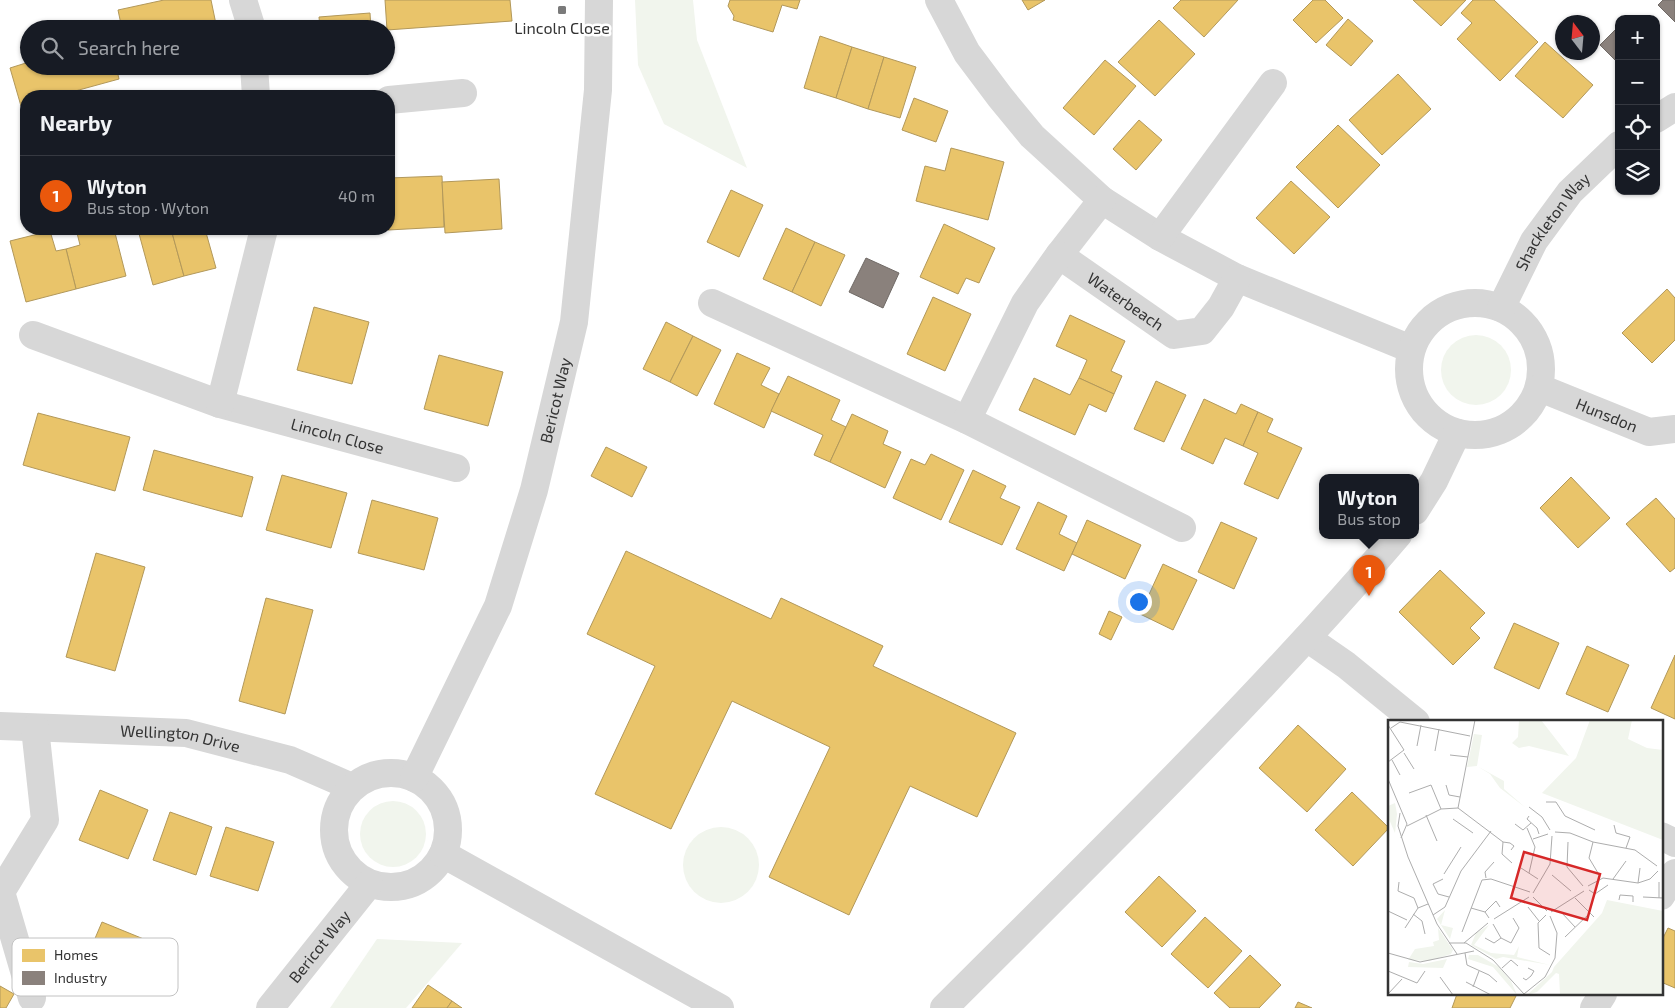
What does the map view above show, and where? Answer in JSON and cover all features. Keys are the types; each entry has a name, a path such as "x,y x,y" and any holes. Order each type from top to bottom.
{"street":[{"path":"244,0 250,20"},
{"name":"Bericot Way","path":"414,778 498,606 534,490 574,322 598,90 599,0"},
{"path":"939,0 967,53 1000,97 1032,136 1102,200 1160,237 1237,278 1411,350"},
{"path":"255,75 256,90"},
{"path":"1160,237 1272,83"},
{"path":"395,99 464,93"},
{"path":"1660,116 1675,107"},
{"name":"Shackleton Way","path":"1501,308 1534,241 1570,192 1615,149"},
{"path":"967,420 1025,303 1059,255 1102,200"},
{"path":"220,404 262,235"},
{"name":"Waterbeach","path":"1059,255 1174,335 1202,331 1221,307 1237,278"},
{"path":"1480,302 1501,308 1518,318 1531,331 1541,359 1540,388 1531,407 1516,422 1504,429 1477,436 1457,433 1438,425 1422,410 1412,391 1408,370 1411,350 1421,330 1437,314 1457,305 1480,302"},
{"path":"712,303 967,420 1182,528"},
{"name":"Lincoln Close","path":"32,336 220,404 456,468"},
{"name":"Hunsdon","path":"1540,388 1649,432 1675,429"},
{"path":"1419,505 1434,482 1457,433"},
{"path":"944,1008 1084,869 1307,638 1395,539"},
{"path":"1307,638 1346,664 1414,720"},
{"name":"Wellington Drive","path":"0,726 186,733 290,760 352,787"},
{"path":"14,938 1,892 45,820 35,728"},
{"path":"382,773 398,773 414,778 430,788 441,802 447,819 448,837 443,854 434,869 420,880 404,887 386,888 369,884 352,874 340,859 334,840 333,821 340,802 352,787 366,778 382,773"},
{"path":"1662,836 1675,843"},
{"path":"443,854 720,1008"},
{"path":"1662,894 1675,873"},
{"name":"Bericot Way","path":"270,1008 369,884"},
{"path":"1594,1008 1602,996"}],"shaded area":[{"path":"635,0 693,0 697,40 747,168 664,124 638,65"},
{"path":"1476,335 1489,338 1501,345 1508,357 1511,370 1508,383 1501,395 1489,402 1476,405 1463,402 1451,395 1444,383 1441,370 1444,357 1451,345 1463,338"},
{"path":"393,801 405,804 416,811 423,822 426,834 423,846 416,857 405,864 393,867 381,864 370,857 363,846 360,834 363,822 370,811 381,804"},
{"path":"721,827 736,830 748,838 756,850 759,865 756,880 748,892 736,900 721,903 706,900 694,892 686,880 683,865 686,850 694,838 706,830"},
{"path":"377,939 462,943 406,1008 330,1008"}],"building: Homes":[{"path":"164,0 211,0 215,20 120,20 118,10"},
{"path":"385,0 510,0 512,21 395,29 395,20 386,20"},
{"path":"730,0 800,0 797,9 782,5 773,32 733,20 734,16 728,6"},
{"path":"1022,0 1045,0 1028,10"},
{"path":"1181,0 1238,0 1204,37 1173,8"},
{"path":"1313,0 1325,0 1343,18 1316,43 1293,20"},
{"path":"1413,0 1466,0 1441,26"},
{"path":"1473,0 1494,0 1538,42 1500,81 1457,39 1472,23 1461,13"},
{"path":"370,13 370,20 319,20 319,17"},
{"path":"1348,19 1373,41 1351,66 1326,45"},
{"path":"1159,20 1195,54 1155,96 1118,62"},
{"path":"820,36 852,47 836,98 804,88"},
{"path":"1545,42 1555,51 1555,60 1565,60 1593,85 1563,118 1515,76"},
{"path":"852,47 884,57 868,109 836,98"},
{"path":"884,57 916,67 900,118 868,109"},
{"path":"1105,60 1136,86 1094,135 1063,108"},
{"path":"20,65 20,75 118,75 119,79 79,90 20,90 20,103 10,68"},
{"path":"1398,74 1431,109 1382,155 1349,120"},
{"path":"914,98 948,111 936,142 902,130"},
{"path":"1139,120 1162,140 1136,170 1113,149"},
{"path":"1338,125 1380,165 1338,208 1296,167"},
{"path":"951,148 1004,162 988,220 916,201 925,166 945,171"},
{"path":"442,176 444,227 395,230 395,178"},
{"path":"499,179 502,229 445,233 442,182"},
{"path":"1291,181 1330,217 1294,254 1256,218"},
{"path":"731,190 763,205 739,257 707,242"},
{"path":"944,224 995,248 979,283 966,278 958,294 920,277"},
{"path":"786,228 815,242 792,292 763,279"},
{"path":"34,235 51,235 56,251 66,249 76,289 26,302 10,241"},
{"path":"78,235 116,235 126,276 76,289 66,249 80,245"},
{"path":"139,235 173,235 184,276 153,285"},
{"path":"173,235 207,235 216,268 184,276"},
{"path":"815,242 845,255 821,306 792,292"},
{"path":"1667,289 1675,298 1675,340 1652,363 1622,333"},
{"path":"933,297 971,314 945,371 907,354"},
{"path":"314,307 369,322 352,384 297,370"},
{"path":"1070,315 1125,341 1111,371 1122,376 1114,394 1079,378 1087,360 1056,346"},
{"path":"666,322 693,336 670,382 643,369"},
{"path":"693,336 721,350 697,396 670,382"},
{"path":"737,353 770,368 761,385 779,394 764,428 714,404"},
{"path":"439,355 503,372 488,426 424,409"},
{"path":"788,376 840,400 831,420 846,427 830,462 814,455 823,435 771,411"},
{"path":"1034,378 1070,395 1079,378 1114,394 1106,412 1089,404 1075,435 1019,410"},
{"path":"1156,381 1186,395 1164,442 1134,429"},
{"path":"1204,399 1236,414 1241,404 1258,412 1243,446 1225,438 1213,464 1181,449"},
{"path":"1258,412 1273,419 1267,432 1302,448 1278,499 1244,484 1258,453 1243,446"},
{"path":"38,413 130,437 115,491 23,465"},
{"path":"852,414 888,431 883,444 901,452 885,488 830,462"},
{"path":"606,447 647,467 632,497 591,476"},
{"path":"154,450 253,477 242,517 143,490"},
{"path":"931,454 964,470 941,520 893,498 911,459 925,465"},
{"path":"973,470 1006,486 1000,498 1020,507 1002,545 949,522"},
{"path":"282,475 347,493 331,548 266,530"},
{"path":"1571,477 1610,518 1578,548 1540,508"},
{"path":"1656,498 1675,519 1675,568 1670,572 1626,524"},
{"path":"372,500 438,518 424,570 358,553"},
{"path":"1038,502 1067,516 1059,534 1077,543 1064,571 1016,549"},
{"path":"1087,520 1141,545 1125,579 1072,554"},
{"path":"1221,522 1257,538 1234,589 1198,572"},
{"path":"626,551 771,619 781,598 883,646 873,666 1016,733 977,817 910,786 849,915 769,877 830,747 732,701 671,829 595,794 655,666 587,634"},
{"path":"96,553 145,567 115,671 66,657"},
{"path":"1163,564 1197,580 1173,630 1140,614"},
{"path":"1440,570 1485,613 1470,628 1480,638 1453,665 1399,612"},
{"path":"266,598 313,610 285,714 239,701"},
{"path":"1109,611 1122,617 1111,640 1099,634"},
{"path":"1514,623 1559,643 1539,689 1494,668"},
{"path":"1587,646 1629,665 1608,712 1566,694"},
{"path":"1675,655 1675,719 1651,708"},
{"path":"1298,725 1346,769 1307,812 1259,768"},
{"path":"100,790 148,810 128,859 79,840"},
{"path":"1352,792 1388,827 1353,866 1315,830"},
{"path":"170,812 212,827 196,875 153,860"},
{"path":"226,827 274,842 258,891 210,876"},
{"path":"1159,876 1196,911 1162,947 1125,912"},
{"path":"1205,917 1242,951 1208,988 1171,954"},
{"path":"102,922 141,938 95,938"},
{"path":"1668,928 1675,931 1675,988 1662,982 1662,940"},
{"path":"1250,955 1281,985 1259,1008 1230,1008 1214,993"},
{"path":"428,985 452,1001 447,1008 412,1008"},
{"path":"0,986 12,993 13,996 6,1008 0,1008"},
{"path":"1456,996 1516,996 1510,1008 1452,1008"},
{"path":"452,1001 462,1008 447,1008"},
{"path":"1298,1002 1312,1008 1295,1008"}],"building: Industry":[{"path":"1663,0 1675,0 1675,22 1658,5"},
{"path":"1615,30 1615,60 1600,45"},
{"path":"866,258 899,273 883,308 849,292"}],"place":[{"name":"Lincoln Close","path":"562,10"},
{"name":"Wyton","path":"1369,596"}]}
